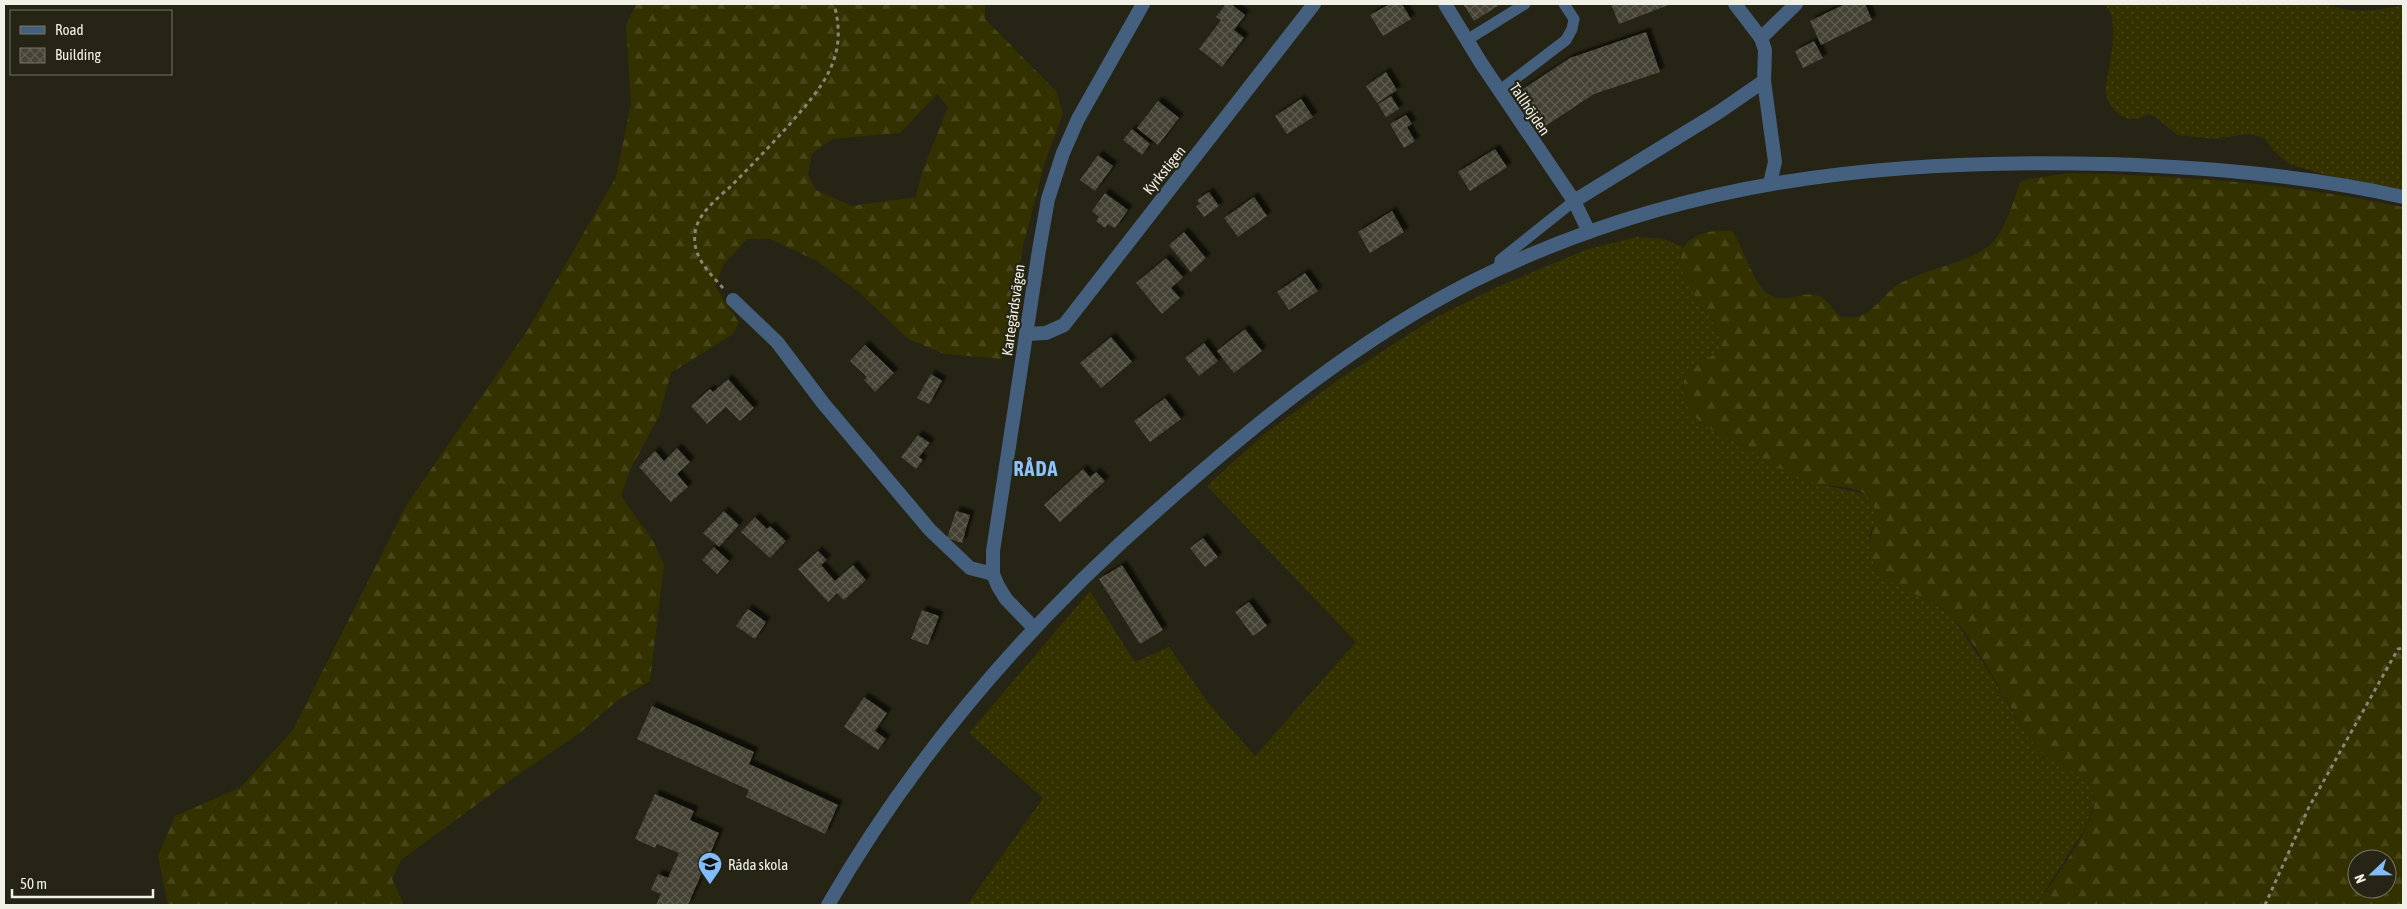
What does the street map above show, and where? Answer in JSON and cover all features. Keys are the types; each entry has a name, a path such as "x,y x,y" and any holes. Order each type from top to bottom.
{"street":[{"name":"Kartegårdsvägen","path":"993,574 994,551 1048,199 1063,153 1078,119 1143,4"},
{"name":"Kyrkstigen","path":"1026,334 1046,333 1064,325 1314,4"},
{"name":"Tallhöjden","path":"1446,4 1498,91 1574,201 1589,232"},
{"path":"1734,4 1761,38 1765,50 1764,80 1775,162 1770,183"},
{"path":"1761,38 1796,4"},
{"path":"1574,201 1718,112 1764,80"},
{"path":"828,905 868,839 932,750 1034,628 1124,539 1243,436 1298,393 1399,323 1499,269 1589,232 1691,201 1770,183 1850,171 1903,166 1967,163 2070,163 2162,166 2286,176 2403,197"},
{"path":"733,300 777,342 823,403 930,530 970,568 993,574 1006,599 1034,628"}],"lane":[{"path":"1467,40 1525,4"},
{"path":"1498,91 1566,40 1572,30 1574,18 1564,4"},
{"path":"1499,269 1500,260 1574,201"}],"path":[{"path":"733,300 700,262 696,252 694,232 699,220 713,203 760,158 823,86 832,65 840,31 834,4"},
{"path":"2265,905 2309,806 2398,649 2403,648"}],"green space":[{"path":"636,4 985,4 985,19 1057,92 1063,114 1045,162 1023,246 1003,359 944,354 908,339 860,293 817,261 770,239 747,239 724,264 715,286 739,323 733,334 671,373 659,416 630,470 621,496 653,541 664,565 650,681 618,700 581,732 509,781 401,860 392,879 404,905 168,905 158,856 175,816 241,787 293,730 407,504 529,328 616,177 631,104 626,26","holes":["937,94 948,107 922,172 916,197 852,206 816,190 808,174 812,154 832,139 900,133"]},
{"path":"2104,4 2326,4 2354,10 2384,9 2403,5 2403,190 2329,176 2289,164 2273,150 2264,138 2249,134 2214,139 2177,135 2157,118 2149,114 2136,119 2128,119 2118,114 2110,105 2106,94 2113,32 2110,11"},
{"path":"2069,173 2154,176 2279,186 2403,207 2403,905 2036,905 2071,855 2087,826 2094,802 2090,786 2080,776 2046,757 2034,745 1977,650 1952,617 1935,604 1888,580 1880,573 1873,563 1870,552 1875,512 1872,503 1866,495 1855,489 1814,483 1793,475 1709,428 1698,420 1687,406 1683,389 1686,372 1718,352 1723,341 1685,278 1681,264 1682,252 1693,238 1709,232 1732,231 1757,281 1768,294 1782,298 1804,295 1819,296 1825,299 1841,317 1852,317 1868,312 1901,283 1923,273 1970,257 1991,244 2005,223 2020,182 2028,179"},
{"path":"1636,237 1664,239 1683,247 1680,256 1702,308 1719,330 1723,341 1718,352 1686,372 1682,388 1701,423 1775,465 1814,483 1865,494 1875,505 1876,518 1869,536 1891,582 1933,603 1952,616 1989,672 2029,739 2053,762 2083,777 2092,788 2094,803 2086,827 2036,905 967,905 1043,798 969,733 1090,591 1135,662 1169,647 1209,704 1255,756 1356,642 1207,486 1263,435 1341,378 1431,320 1497,287 1588,249"}],"building":[{"path":"1226,4 1231,4 1245,15 1234,30 1244,38 1222,67 1199,49 1221,20 1216,17"},
{"path":"1390,4 1402,4 1411,19 1383,36 1370,15"},
{"path":"1463,4 1501,4 1474,21"},
{"path":"1611,4 1671,4 1619,24"},
{"path":"1845,4 1865,4 1872,20 1821,45 1810,21"},
{"path":"1646,32 1660,72 1594,94 1544,127 1520,91 1570,58"},
{"path":"1814,41 1823,58 1803,68 1795,51"},
{"path":"1386,72 1397,90 1377,103 1366,86"},
{"path":"1391,96 1399,109 1386,117 1378,104"},
{"path":"1301,99 1313,117 1287,134 1275,116"},
{"path":"1158,101 1179,118 1158,145 1137,128"},
{"path":"1406,115 1412,124 1407,127 1415,141 1404,148 1390,124"},
{"path":"1132,129 1150,144 1142,155 1123,140"},
{"path":"1495,149 1507,167 1470,191 1458,172"},
{"path":"1098,155 1113,166 1095,191 1080,180"},
{"path":"1209,192 1219,206 1204,217 1196,206 1200,204 1197,200"},
{"path":"1105,193 1128,210 1115,228 1108,224 1105,228 1096,221 1099,217 1092,211"},
{"path":"1254,197 1267,216 1238,237 1224,218"},
{"path":"1392,211 1404,232 1370,253 1358,232"},
{"path":"1184,232 1206,258 1191,272 1169,245"},
{"path":"1166,258 1183,277 1171,288 1180,298 1162,314 1136,283"},
{"path":"1305,273 1318,291 1289,310 1277,292"},
{"path":"1245,329 1262,351 1234,373 1217,351"},
{"path":"1111,337 1132,362 1101,388 1080,363"},
{"path":"1204,343 1218,361 1199,376 1185,358"},
{"path":"865,345 894,373 875,392 864,380 867,377 850,361"},
{"path":"931,374 942,381 929,404 917,398"},
{"path":"728,379 754,408 740,421 726,407 707,424 691,406 710,389 713,392"},
{"path":"1165,398 1181,419 1150,442 1134,421"},
{"path":"918,435 930,443 919,457 923,460 916,469 901,457"},
{"path":"677,448 690,462 677,474 688,487 671,502 639,467 655,451 664,461"},
{"path":"1083,469 1090,477 1096,472 1105,481 1060,522 1044,505"},
{"path":"724,511 739,525 719,547 703,533"},
{"path":"956,511 970,515 962,543 947,538"},
{"path":"755,517 767,529 770,526 786,541 770,558 741,532"},
{"path":"1203,538 1218,557 1205,567 1190,548"},
{"path":"714,547 729,561 717,574 702,560"},
{"path":"818,551 827,560 821,565 835,581 853,565 866,580 844,600 837,593 828,602 798,569"},
{"path":"1122,565 1163,630 1140,644 1099,579"},
{"path":"1249,602 1267,626 1253,636 1235,612"},
{"path":"748,609 766,622 755,639 736,626"},
{"path":"922,610 939,616 928,645 911,639"},
{"path":"864,697 887,713 875,731 886,739 878,750 844,727"},
{"path":"652,706 754,752 749,764 838,805 825,834 746,797 749,790 637,739"},
{"path":"655,794 694,811 690,820 719,833 688,905 656,905 661,894 651,890 658,874 668,878 679,853 657,844 655,848 635,839"}],"place":[{"name":"Råda skola","path":"710,885"}],"district":[{"name":"RÅDA","path":"1036,468"}]}
